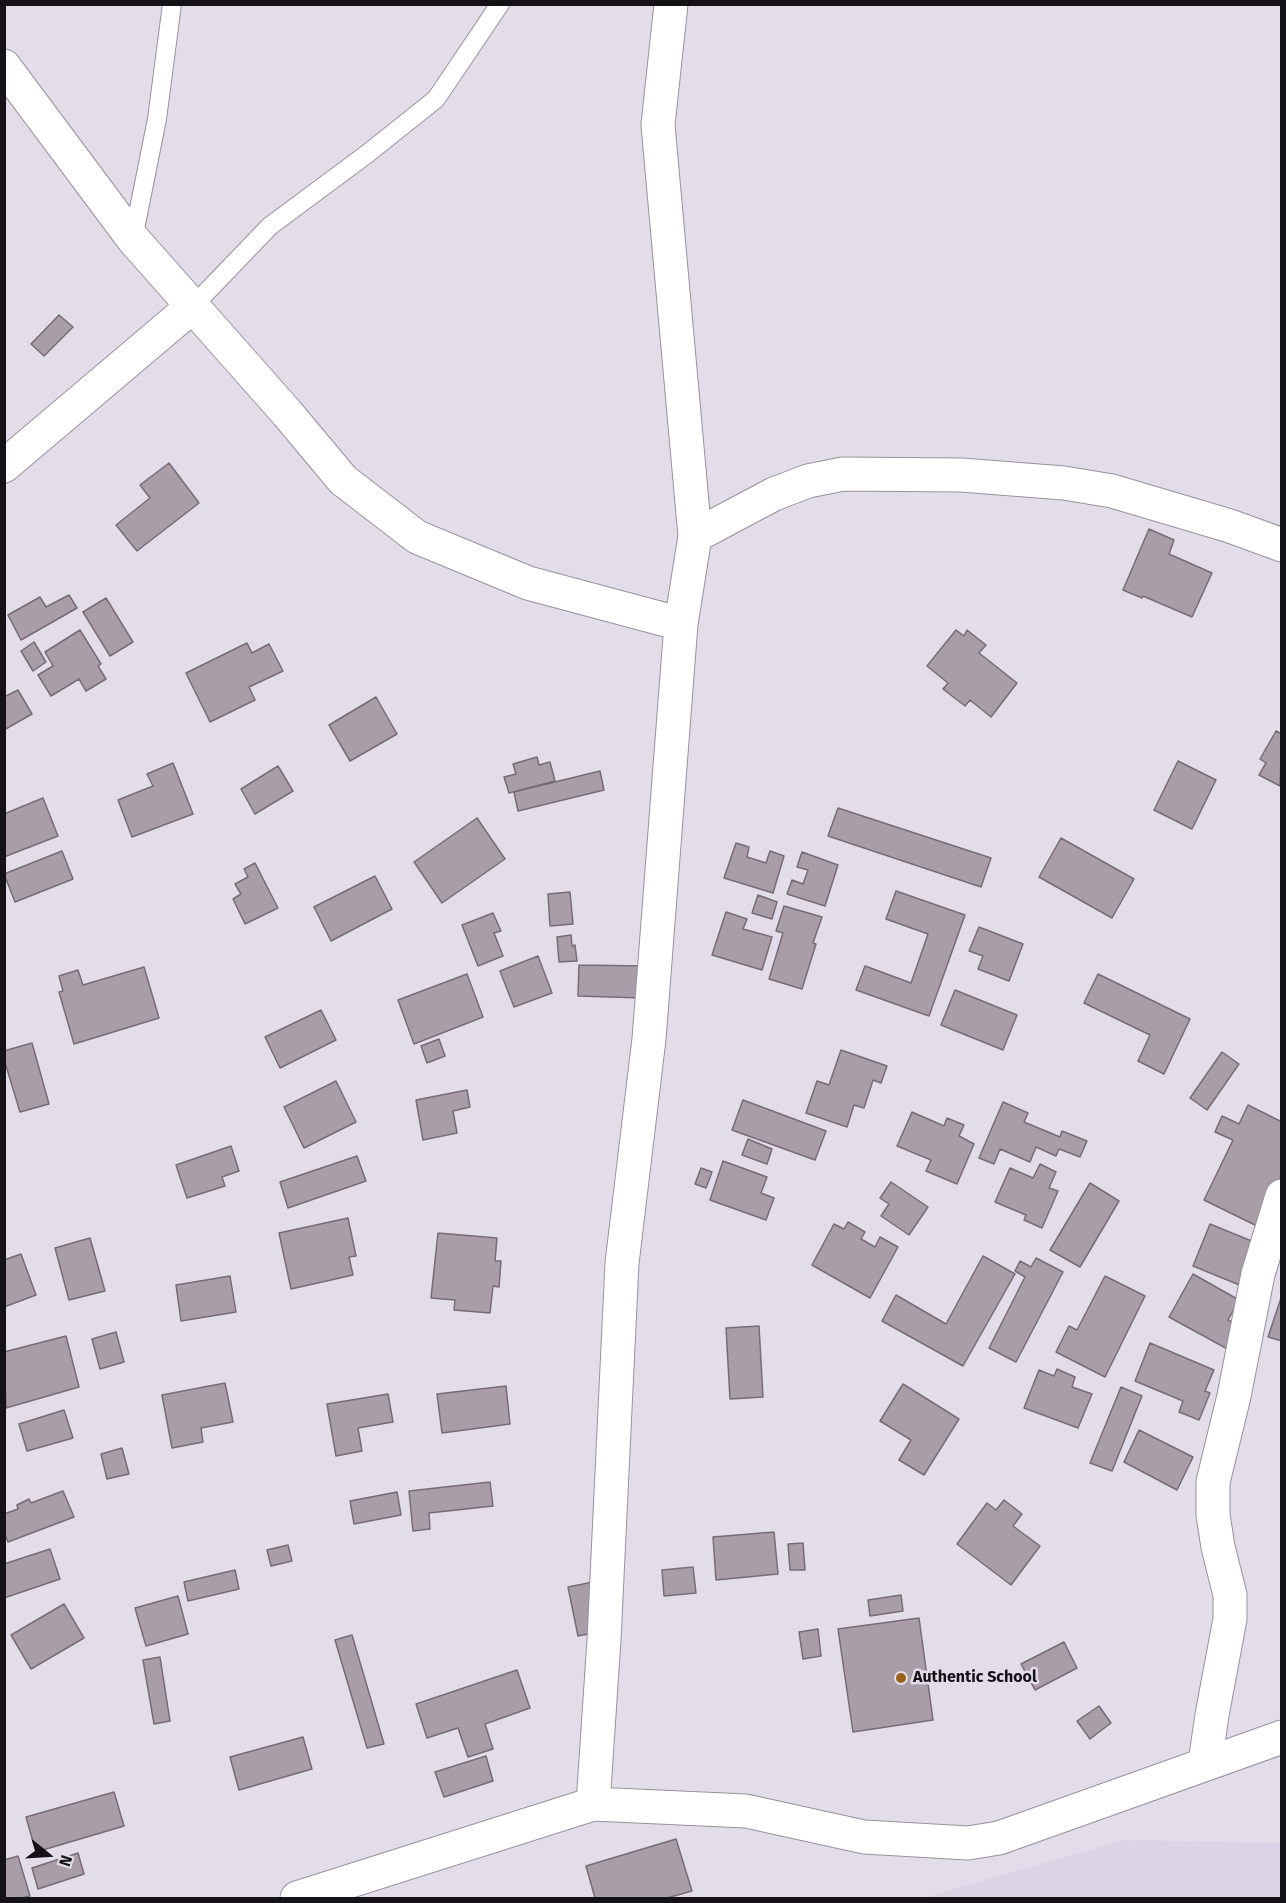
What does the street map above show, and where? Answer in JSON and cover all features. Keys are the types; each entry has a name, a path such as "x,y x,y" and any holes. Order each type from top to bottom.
{"street":[{"path":"593,1803 604,1640 622,1263 649,1039 681,624 695,537 658,125 671,4"},
{"path":"4,66 133,239 343,480 417,537 528,583 681,624"},
{"path":"4,466 193,306"},
{"path":"695,537 774,494 808,481 843,474 961,475 1064,483 1112,491 1230,526 1281,545"},
{"path":"1205,1763 1230,1619 1230,1595 1213,1515 1214,1482 1258,1274 1281,1196"},
{"path":"297,1899 593,1803 746,1811 864,1837 968,1843 999,1838 1281,1737"}],"lane":[{"path":"133,239 157,118 172,4"},
{"path":"193,306 270,226 436,99 500,4"}],"shaded area":[{"path":"1124,1840 1281,1843 1281,1898 922,1898"}],"building":[{"path":"59,315 73,327 44,356 31,344"},
{"path":"169,463 199,503 137,551 116,525 150,498 140,485"},
{"path":"1149,529 1174,540 1169,554 1212,573 1192,617 1123,590"},
{"path":"69,595 77,608 21,640 8,615 40,597 46,607"},
{"path":"106,598 133,642 110,656 83,612"},
{"path":"80,630 101,664 98,666 106,679 86,691 79,679 51,696 38,675 53,666 45,652"},
{"path":"956,630 964,636 967,630 986,645 979,653 1017,683 991,717 970,700 965,706 943,689 948,683 927,666"},
{"path":"34,642 46,662 33,671 21,651"},
{"path":"247,643 252,653 269,644 283,671 249,687 255,700 210,722 186,673"},
{"path":"18,690 32,714 4,730 4,697"},
{"path":"376,697 397,734 350,761 329,725"},
{"path":"1276,731 1282,734 1280,786 1259,775 1266,763 1260,759"},
{"path":"537,757 539,765 550,762 555,781 509,793 504,777 516,774 513,764"},
{"path":"1178,761 1216,780 1192,829 1154,810"},
{"path":"173,763 193,814 132,837 118,800 153,786 147,774"},
{"path":"278,766 293,791 255,814 241,789"},
{"path":"600,771 604,790 518,811 514,792"},
{"path":"43,798 58,836 4,857 4,814"},
{"path":"838,808 991,858 981,887 828,836"},
{"path":"477,818 505,859 442,903 414,862"},
{"path":"1061,838 1134,879 1112,918 1039,877"},
{"path":"736,843 749,847 747,857 766,863 770,851 784,856 773,893 724,878"},
{"path":"62,851 73,879 15,902 4,874"},
{"path":"802,852 838,865 825,906 787,894 792,880 803,884 808,870 797,867"},
{"path":"255,863 278,908 245,924 233,899 241,894 235,884 248,877 244,869"},
{"path":"375,876 392,909 331,941 314,907"},
{"path":"896,891 965,915 929,1016 856,990 865,966 911,983 928,934 886,919"},
{"path":"570,892 573,924 550,926 548,894"},
{"path":"758,895 777,902 772,919 752,913"},
{"path":"784,906 822,917 802,989 769,979 783,933 776,931"},
{"path":"726,912 747,919 743,929 772,937 762,970 712,955"},
{"path":"493,913 501,931 494,933 503,956 478,966 462,925"},
{"path":"979,927 1023,944 1009,981 978,969 983,956 969,951"},
{"path":"571,935 577,961 559,962 557,937"},
{"path":"538,956 552,993 514,1007 500,971"},
{"path":"579,965 643,966 642,998 578,996"},
{"path":"144,967 159,1018 74,1044 59,992 63,991 59,976 78,970 83,985"},
{"path":"467,974 483,1017 414,1044 398,1000"},
{"path":"1098,974 1190,1019 1164,1074 1138,1061 1150,1035 1084,1003"},
{"path":"955,990 1017,1015 1003,1050 941,1025"},
{"path":"321,1010 336,1040 280,1068 265,1037"},
{"path":"439,1039 445,1056 427,1063 421,1046"},
{"path":"32,1043 49,1104 20,1112 4,1059 4,1051"},
{"path":"841,1050 887,1066 881,1083 873,1080 864,1108 854,1105 847,1127 806,1113 817,1081 829,1085"},
{"path":"1222,1052 1239,1064 1207,1110 1190,1098"},
{"path":"336,1081 356,1122 304,1148 284,1107"},
{"path":"467,1090 470,1107 453,1111 457,1133 423,1140 416,1100"},
{"path":"743,1100 826,1131 815,1160 732,1130"},
{"path":"1003,1102 1028,1113 1024,1122 1060,1137 1062,1131 1087,1141 1080,1157 1059,1149 1056,1156 1036,1147 1030,1162 1000,1149 994,1164 979,1158"},
{"path":"1248,1105 1282,1122 1282,1175 1257,1226 1204,1200 1233,1140 1215,1132 1222,1116 1239,1124"},
{"path":"912,1112 944,1126 947,1118 964,1125 959,1136 974,1144 957,1184 926,1171 931,1160 897,1146"},
{"path":"748,1139 772,1149 767,1164 742,1155"},
{"path":"231,1146 239,1171 222,1177 225,1186 187,1198 176,1165"},
{"path":"357,1156 366,1181 288,1208 280,1182"},
{"path":"723,1161 767,1177 761,1193 774,1198 766,1220 710,1200"},
{"path":"1040,1164 1056,1172 1049,1188 1058,1191 1042,1228 1024,1220 1026,1215 995,1202 1010,1168 1033,1178"},
{"path":"701,1168 712,1172 706,1188 695,1184"},
{"path":"891,1182 928,1207 909,1235 881,1216 889,1204 880,1198"},
{"path":"1090,1183 1119,1201 1080,1267 1050,1250"},
{"path":"348,1218 356,1256 349,1257 353,1275 291,1289 279,1233"},
{"path":"848,1222 865,1232 861,1239 875,1247 880,1237 898,1247 870,1298 812,1265 834,1224 844,1229"},
{"path":"1210,1224 1259,1244 1242,1286 1193,1266"},
{"path":"438,1233 497,1238 495,1261 501,1261 499,1287 493,1286 490,1313 454,1310 455,1300 431,1298"},
{"path":"90,1238 105,1291 69,1300 55,1248"},
{"path":"21,1254 36,1295 4,1307 4,1260"},
{"path":"983,1256 1015,1274 963,1366 882,1321 896,1295 946,1324"},
{"path":"1036,1258 1063,1272 1016,1362 989,1348 1025,1277 1015,1271 1020,1261 1031,1267"},
{"path":"1193,1274 1239,1300 1228,1320 1246,1330 1233,1352 1169,1317"},
{"path":"230,1276 236,1312 181,1321 176,1285"},
{"path":"1105,1276 1145,1296 1105,1377 1056,1352 1069,1326 1077,1330"},
{"path":"1282,1295 1282,1341 1268,1337"},
{"path":"759,1326 763,1397 730,1399 726,1328"},
{"path":"116,1332 124,1362 100,1369 92,1339"},
{"path":"66,1336 79,1387 6,1408 4,1352"},
{"path":"1150,1343 1214,1370 1205,1391 1210,1393 1199,1420 1179,1412 1183,1401 1135,1381"},
{"path":"1057,1369 1075,1377 1072,1387 1092,1394 1078,1428 1024,1408 1039,1370 1054,1376"},
{"path":"225,1383 233,1422 201,1428 203,1442 172,1448 162,1395"},
{"path":"903,1384 959,1419 924,1475 899,1460 911,1440 880,1421"},
{"path":"506,1386 510,1424 442,1433 437,1394"},
{"path":"1121,1387 1142,1396 1112,1471 1090,1463"},
{"path":"388,1394 393,1422 358,1428 362,1451 336,1456 327,1404"},
{"path":"64,1410 73,1438 27,1451 19,1424"},
{"path":"1139,1430 1193,1457 1177,1490 1124,1462"},
{"path":"122,1448 129,1474 107,1479 101,1454"},
{"path":"490,1482 493,1506 429,1513 430,1529 413,1531 409,1491"},
{"path":"63,1491 74,1517 8,1542 4,1532 4,1514 18,1509 17,1505 29,1499 31,1503"},
{"path":"397,1492 401,1515 354,1524 350,1501"},
{"path":"1004,1500 1022,1514 1013,1526 1040,1546 1011,1585 957,1544 987,1503 996,1510"},
{"path":"774,1532 778,1574 716,1580 713,1537"},
{"path":"803,1543 805,1570 790,1570 788,1544"},
{"path":"288,1545 292,1561 271,1566 267,1550"},
{"path":"50,1549 60,1579 4,1598 4,1564"},
{"path":"693,1567 696,1593 664,1596 662,1570"},
{"path":"235,1570 239,1589 188,1601 184,1582"},
{"path":"593,1582 603,1631 578,1636 568,1587"},
{"path":"901,1595 903,1611 870,1616 868,1600"},
{"path":"178,1596 188,1634 146,1646 135,1608"},
{"path":"64,1604 84,1638 31,1669 11,1635"},
{"path":"919,1618 933,1720 853,1732 838,1629"},
{"path":"818,1629 821,1656 803,1659 799,1632"},
{"path":"352,1635 384,1744 367,1748 335,1640"},
{"path":"1064,1642 1077,1668 1035,1690 1021,1664"},
{"path":"160,1657 170,1721 154,1724 143,1660"},
{"path":"517,1670 530,1708 485,1724 493,1749 468,1757 458,1728 427,1738 416,1704"},
{"path":"1099,1706 1111,1723 1090,1739 1077,1721"},
{"path":"303,1737 312,1769 239,1790 230,1757"},
{"path":"486,1756 493,1781 444,1797 435,1772"},
{"path":"114,1792 124,1826 36,1852 26,1817"},
{"path":"676,1839 692,1891 667,1898 595,1898 586,1866"},
{"path":"78,1853 84,1874 38,1889 32,1868"},
{"path":"18,1856 30,1896 4,1898 4,1860"}],"place":[{"name":"Authentic School","path":"901,1678"}]}
